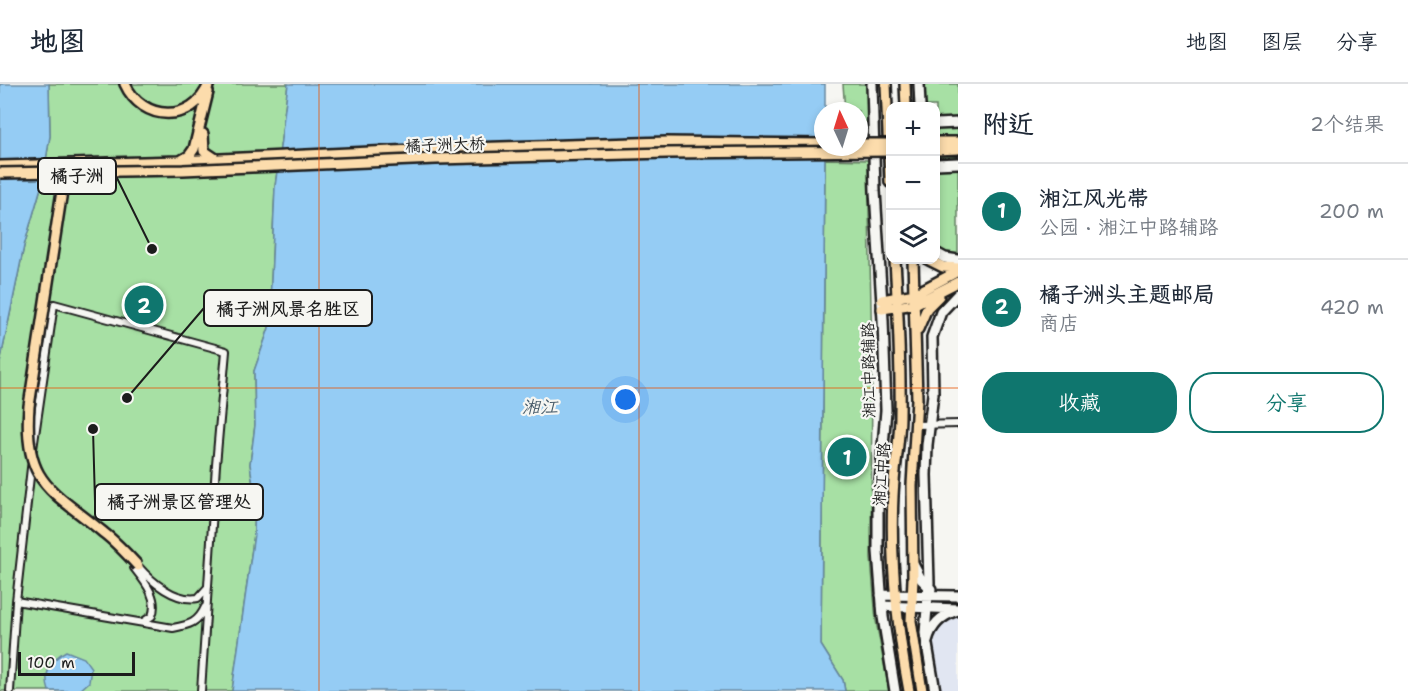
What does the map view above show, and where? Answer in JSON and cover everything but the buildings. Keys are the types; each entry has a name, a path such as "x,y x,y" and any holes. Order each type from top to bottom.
{"main road":[{"path":"125,84 132,97 143,107 168,113 177,112 195,104 211,84"},
{"path":"130,84 139,96 153,106 171,108 191,100 203,84"},
{"path":"211,84 202,138 207,154 218,159"},
{"path":"179,161 189,156 194,149 211,84"},
{"path":"886,84 890,156"},
{"path":"905,84 906,102"},
{"path":"940,142 958,141"},
{"name":"橘子洲大桥","path":"0,166 667,142 814,144"},
{"path":"868,144 886,144"},
{"path":"940,150 958,149"},
{"name":"橘子洲大桥","path":"0,173 183,170 436,159 667,153 886,152"},
{"path":"77,171 67,177 62,191 31,389 27,426 28,441 33,463 49,490 104,532 136,567"},
{"path":"46,172 57,179 58,188 26,405 24,426 28,460 37,479 55,501 101,536 136,567"},
{"name":"湘江中路","path":"895,264 900,418 892,522 899,636 909,691"},
{"name":"湘江中路","path":"913,264 916,425 912,485 912,634 922,691"},
{"path":"937,264 958,270"},
{"path":"915,299 958,270"},
{"path":"882,304 915,299 956,284"},
{"path":"916,339 927,308 937,297 956,284"}],"street":[{"name":"湘江中路辅路","path":"872,84 886,410 878,513 881,595 895,691"},
{"path":"919,84 920,102"},
{"path":"940,124 958,123"},
{"path":"940,164 958,163"},
{"path":"940,255 958,260"},
{"path":"935,691 927,650 925,624 929,592 926,475 933,394 932,345 934,328 946,306 958,294"},
{"path":"10,691 16,601 28,487 54,304 226,351 201,691"},
{"path":"916,425 958,424"},
{"path":"913,564 916,573 929,592"},
{"path":"136,567 150,579 184,598 198,598 209,585"},
{"path":"136,567 150,591 154,604 152,616 141,622"},
{"path":"881,595 913,596 929,592 954,596"},
{"path":"16,601 172,627 190,625 200,617 207,602"},
{"path":"882,606 958,609"},
{"path":"927,650 929,633 934,625 947,614 958,609"}],"shaded area":[{"path":"958,613 958,691 940,691 933,654 934,635 942,622"}],"green space":[{"path":"49,84 288,84 275,187 269,328 254,371 255,425 250,464 255,499 254,534 232,691 0,691 0,363 24,246 42,184 50,136"},
{"path":"843,84 867,84 870,122 868,122 868,102 844,102"},
{"path":"922,84 958,84 958,256 940,249 940,102 923,102"},
{"path":"825,159 868,160 872,357 871,558 876,621 889,691 845,691 843,680 821,645"}],"water":[{"path":"0,84 49,84 50,136 42,184 24,246 0,363"},
{"name":"湘江","path":"288,84 825,84 825,102 814,102 814,156 825,156 821,645 843,680 845,691 232,691 254,534 255,499 250,464 255,425 254,371 269,328 275,187"},
{"path":"66,651 84,658 91,668 89,682 79,691 49,691 47,678 49,668"}],"place":[{"name":"橘子洲","path":"152,249"},
{"name":"橘子洲头主题邮局","path":"144,305"},
{"name":"橘子洲风景名胜区","path":"127,398"},
{"name":"橘子洲景区管理处","path":"93,429"},
{"name":"湘江风光带","path":"847,457"}]}
